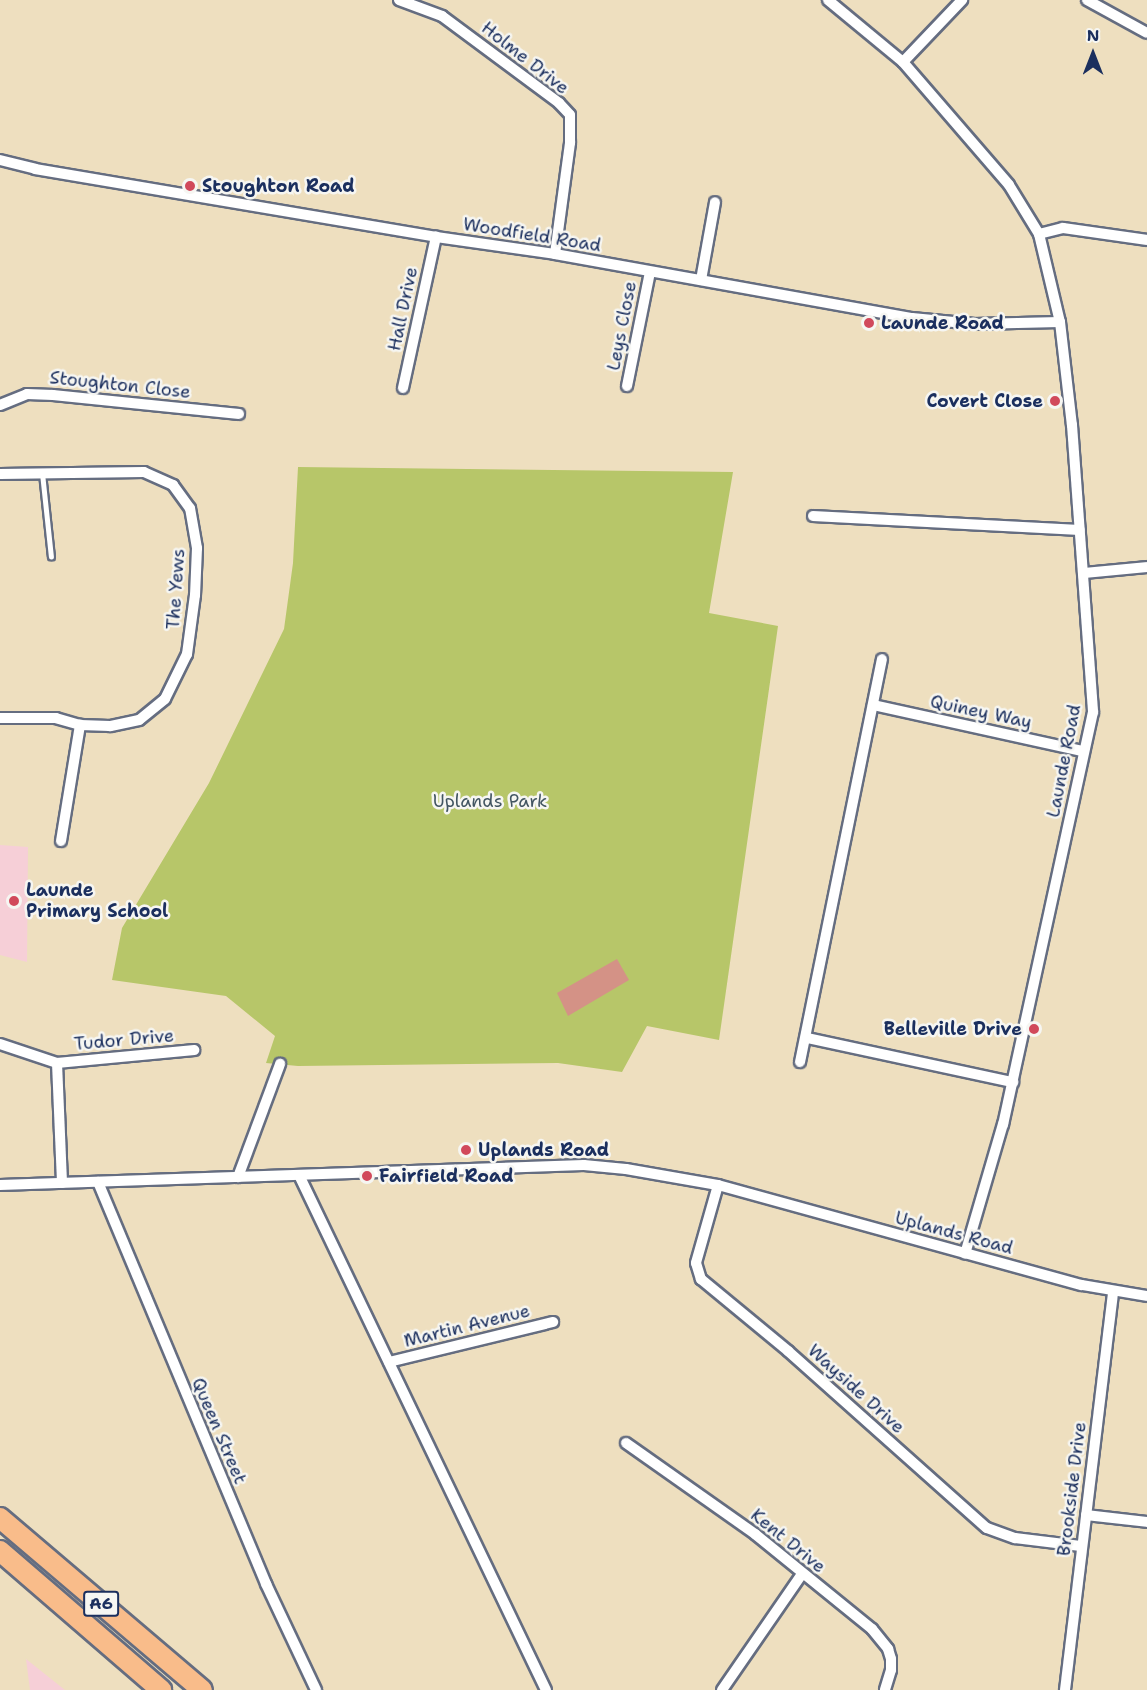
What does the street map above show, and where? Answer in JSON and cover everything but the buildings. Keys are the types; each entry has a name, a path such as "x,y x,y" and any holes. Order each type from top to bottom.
{"highway":[{"name":"A6","path":"0,1518 202,1690"},
{"name":"A6","path":"0,1551 161,1690"}],"street":[{"name":"Holme Drive","path":"399,0 442,16 559,103 570,115 570,143 555,254"},
{"name":"Launde Road","path":"828,0 903,62 1010,185 1039,234 1060,322 1072,425 1093,712 1013,1082 965,1254"},
{"path":"903,62 962,0"},
{"path":"1087,0 1147,33"},
{"name":"Woodfield Road","path":"0,160 46,171 435,237 555,254 912,318 975,324 1060,322"},
{"path":"701,280 715,202"},
{"path":"1039,234 1064,228 1147,240"},
{"name":"Hall Drive","path":"403,388 435,237"},
{"name":"Leys Close","path":"627,386 650,272"},
{"name":"Stoughton Close","path":"0,405 27,394 53,394 239,414"},
{"name":"The Yews","path":"0,474 144,472 173,484 190,508 197,548 195,595 187,654 165,699 139,720 110,726 80,725 56,718 0,718"},
{"path":"813,516 1080,530"},
{"path":"1084,573 1147,567"},
{"path":"800,1062 807,1038 882,659"},
{"name":"Quiney Way","path":"873,705 1083,751"},
{"path":"61,841 80,725"},
{"path":"807,1038 1013,1082"},
{"name":"Tudor Drive","path":"0,1044 57,1063 194,1050"},
{"name":"Tudor Drive","path":"57,1063 62,1183"},
{"path":"238,1178 280,1064"},
{"name":"Uplands Road","path":"0,1185 584,1166 626,1169 718,1185 965,1254 1113,1292 1147,1296"},
{"path":"299,1175 546,1690"},
{"name":"Queen Street","path":"98,1182 261,1573 316,1690"},
{"name":"Wayside Drive","path":"718,1185 696,1263 701,1279 788,1351 987,1528 1015,1538 1081,1546"},
{"name":"Brookside Drive","path":"1065,1690 1113,1292"},
{"name":"Martin Avenue","path":"389,1362 552,1322"},
{"name":"Kent Drive","path":"626,1443 755,1534 881,1639 891,1659 891,1670 885,1690"},
{"path":"1086,1515 1147,1522"},
{"path":"722,1690 802,1574"}],"lane":[{"path":"42,473 51,557"}],"shaded area":[{"name":"Launde Primary School","path":"0,845 28,847 27,962 0,955"},
{"path":"26,1659 65,1690 30,1690"}],"green space":[{"name":"Uplands Park","path":"298,467 733,472 709,613 778,626 719,1040 647,1026 622,1072 558,1063 298,1066 266,1063 275,1036 226,996 112,980 122,928 209,783 284,629 293,563"}],"place":[{"name":"Stoughton Road","path":"190,186"},
{"name":"Launde Road","path":"869,323"},
{"name":"Covert Close","path":"1055,401"},
{"name":"Launde Primary School","path":"14,901"},
{"name":"Belleville Drive","path":"1034,1029"},
{"name":"Uplands Road","path":"466,1150"},
{"name":"Fairfield Road","path":"367,1176"}]}
